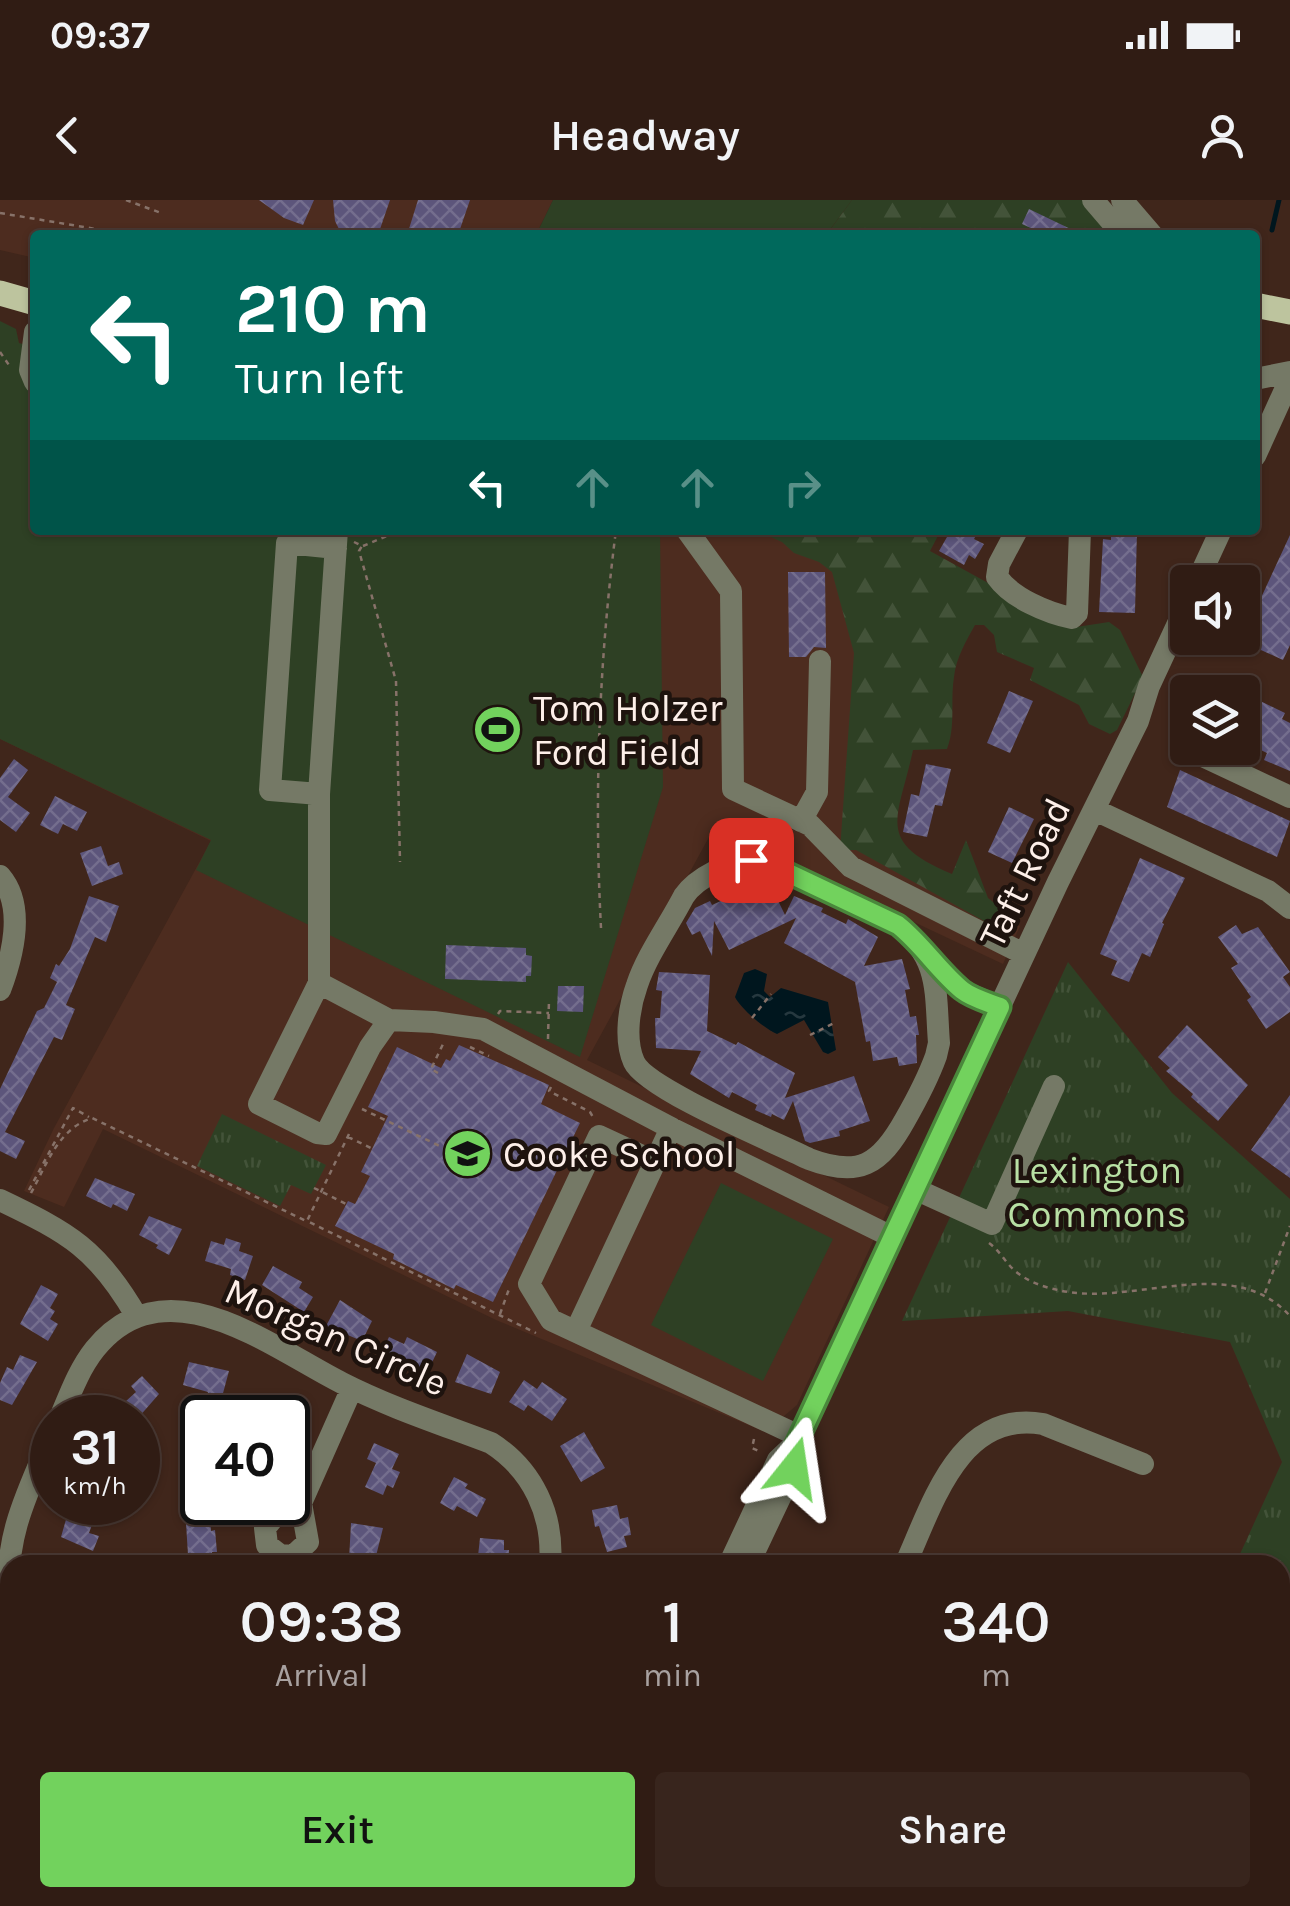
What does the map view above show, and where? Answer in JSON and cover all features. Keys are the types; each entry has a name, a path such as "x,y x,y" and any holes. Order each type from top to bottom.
{"main road":[{"path":"0,293 30,302"},
{"path":"1260,307 1290,312"}],"street":[{"path":"1093,200 1119,230"},
{"path":"1122,200 1148,230"},
{"path":"1260,379 1290,376 1260,445"},
{"path":"1260,412 1269,425"},
{"path":"691,535 731,592 733,790 801,820 852,867 1024,954"},
{"path":"1014,535 999,564 997,577 1005,588 1072,618 1078,613 1080,535"},
{"path":"1204,565 1219,535"},
{"path":"319,794 270,790 287,543 341,539 319,794 320,984 258,1104 316,1133 326,1134 370,1047 389,1020"},
{"name":"Taft Road","path":"753,1555 794,1468 798,1440 1024,954 1138,721 1148,686 1170,640"},
{"path":"801,820 817,792 820,661"},
{"path":"1222,765 1290,797"},
{"path":"1095,810 1268,891 1290,908"},
{"path":"929,958 939,1043 932,1068 891,1145 862,1167 846,1169 809,1159 670,1092 637,1068 630,1051 629,1025 638,982 684,896 694,884 737,862 767,863 898,925 964,992 1000,1007"},
{"path":"0,876 11,897 13,942 0,990"},
{"path":"320,984 389,1020 483,1029 671,1128 892,1236"},
{"path":"935,998 945,992 964,992"},
{"path":"915,1189 992,1224 1054,1086"},
{"path":"576,1331 671,1128"},
{"path":"655,1162 600,1136 530,1284 551,1320 798,1440"},
{"path":"0,1200 82,1244 116,1279 137,1317 113,1331 94,1350 70,1395"},
{"name":"Morgan Circle","path":"137,1317 175,1311 215,1316 352,1388 491,1443 523,1470 545,1513 550,1555"},
{"path":"310,1484 352,1388"},
{"path":"910,1555 953,1463 972,1442 1001,1426 1042,1424 1143,1464"},
{"name":"Taft Road","path":"735,1555 778,1460 798,1440"},
{"path":"9,1555 13,1532 30,1490"}],"path":[{"path":"126,200 161,213"},
{"path":"0,213 102,230"},
{"path":"389,535 359,551 396,680 400,862"},
{"path":"601,928 596,840 602,637 615,535"},
{"path":"341,539 362,546"},
{"path":"752,1018 772,994"},
{"path":"548,1042 549,1000"},
{"path":"498,1014 500,1010 549,1012"},
{"path":"810,1035 836,1022"},
{"path":"438,1073 430,1069 447,1035"},
{"path":"460,1042 488,1056 497,1056"},
{"path":"552,1084 549,1091 590,1112 594,1119 591,1126"},
{"path":"92,1118 64,1135 30,1192 73,1108 548,1338"},
{"path":"362,1108 446,1149"},
{"path":"307,1221 354,1123"},
{"path":"348,1137 372,1149"},
{"path":"314,1188 346,1204"},
{"path":"1264,1294 1290,1226"},
{"path":"989,1243 1004,1254 1014,1270 1036,1284 1062,1291 1100,1293 1212,1284 1264,1294 1290,1316"},
{"path":"499,1315 512,1282 519,1294"},
{"path":"752,1434 752,1448 761,1452"}],"shaded area":[{"path":"0,200 553,200 538,230 30,230 30,257 0,250"},
{"path":"0,339 30,503 30,535 842,535 907,566 863,851 1020,926 1003,964 714,828 587,1060 889,1207 797,1405 765,1432 496,1320 103,1129 64,1207 24,1191 54,1128 211,841 0,739"}],"green space":[{"path":"553,200 852,200 830,230 538,230"},
{"path":"852,200 1083,200 1108,230 830,230"},
{"path":"0,321 16,329 19,343 30,346 30,535 660,535 663,787 580,1057 196,870 211,840 0,739"},
{"path":"766,535 938,535 930,551 1070,628 1109,622 1120,630 1143,677 1117,730 1110,734 1089,724 1079,705 1030,680 1034,668 997,652 994,635 984,625 975,625 955,670 947,749 913,750 898,811 901,839 927,862 952,874 966,840 988,898 1013,918 1017,927 1014,933 1004,932 856,850 840,850 854,653 832,572 819,562 794,553"},
{"name":"Lexington Commons","path":"1068,962 1172,1093 1290,1199 1290,1555 1240,1555 1282,1462 1230,1342 1068,1311 902,1321"},
{"path":"222,1114 326,1165 311,1194 291,1185 280,1206 197,1166"},
{"path":"721,1183 833,1239 763,1381 651,1325"}],"water":[{"path":"755,969 767,974 764,991 770,997 781,988 828,1002 836,1050 823,1052 804,1020 777,1034 748,1012 735,997 744,973"}],"building":[{"path":"259,200 314,200 303,225 284,218"},
{"path":"333,200 390,200 380,230 340,230"},
{"path":"418,200 470,200 460,230 409,230"},
{"path":"1029,209 1073,230 1035,230 1022,224"},
{"path":"948,535 976,535 974,539 984,544 975,559 969,555 964,565 939,551"},
{"path":"1111,535 1137,535 1135,613 1099,612 1103,539 1111,540"},
{"path":"1290,535 1290,645 1283,660 1260,650 1260,600"},
{"path":"788,572 825,572 826,648 814,647 806,657 789,657"},
{"path":"1009,691 1033,701 1010,753 987,743"},
{"path":"1260,701 1285,713 1282,719 1290,723 1290,771 1264,760 1267,753 1260,750"},
{"path":"14,759 28,770 8,797 30,813 16,832 0,820 0,778"},
{"path":"926,764 951,769 942,806 935,805 927,837 903,832 911,794 919,796"},
{"path":"1180,770 1290,821 1277,857 1167,807"},
{"path":"55,796 87,812 77,831 63,824 58,834 40,825"},
{"path":"1009,807 1034,819 1012,863 988,852"},
{"path":"101,846 108,866 119,862 123,874 92,886 80,853"},
{"path":"1140,858 1185,878 1150,957 1142,953 1129,982 1111,975 1117,961 1100,954"},
{"path":"763,878 768,880 785,915 794,896 823,908 821,912 846,924 848,919 878,937 864,966 902,959 910,989 905,990 910,1017 916,1016 919,1035 917,1063 899,1066 897,1057 873,1061 855,982 784,943 796,918 729,950 714,921 712,956 700,931 692,935 686,923 695,908 710,901 712,905 736,894 734,888"},
{"path":"89,896 119,906 106,942 95,937 66,1005 75,1009 62,1040 54,1037 5,1132 25,1141 16,1159 0,1151 0,1089 37,1011 44,1008 57,982 50,978 56,964 59,966 70,949"},
{"path":"1236,925 1242,934 1258,927 1290,972 1283,977 1290,987 1290,1012 1266,1029 1231,968 1238,964 1218,937"},
{"path":"446,945 526,948 526,955 532,956 531,976 526,976 526,982 445,979"},
{"path":"659,972 710,975 707,1031 736,1045 738,1042 795,1073 785,1098 854,1076 870,1121 839,1131 840,1136 810,1143 805,1141 793,1101 784,1120 772,1114 771,1117 755,1110 757,1105 732,1092 729,1098 690,1074 701,1051 656,1048 655,1018 660,1018 662,991 656,990"},
{"path":"558,986 584,986 583,1012 557,1011"},
{"path":"1187,1025 1248,1085 1218,1121 1166,1071 1170,1068 1158,1057"},
{"path":"459,1045 549,1085 541,1104 580,1123 493,1302 456,1285 454,1289 335,1226 348,1201 355,1204 370,1176 361,1172 388,1116 368,1107 397,1047 441,1068"},
{"path":"1290,1095 1290,1178 1251,1150"},
{"path":"95,1178 135,1194 127,1211 86,1196"},
{"path":"149,1216 182,1229 169,1255 139,1235"},
{"path":"226,1238 241,1243 239,1251 253,1256 245,1280 230,1275 231,1269 205,1261 211,1241 224,1245"},
{"path":"273,1266 302,1282 299,1288 313,1297 304,1312 262,1285"},
{"path":"41,1285 58,1294 50,1308 55,1311 50,1319 58,1324 48,1341 20,1324"},
{"path":"340,1300 372,1321 362,1341 326,1326"},
{"path":"389,1337 404,1344 407,1337 437,1352 428,1371 382,1352"},
{"path":"467,1354 500,1372 491,1394 455,1382"},
{"path":"20,1355 37,1362 12,1405 0,1400 0,1383 7,1367 13,1370"},
{"path":"189,1362 229,1371 223,1395 207,1395 208,1392 183,1385"},
{"path":"142,1376 159,1394 133,1395 136,1392 131,1386"},
{"path":"524,1380 537,1389 542,1382 567,1399 552,1421 528,1405 524,1411 509,1402"},
{"path":"584,1432 605,1468 581,1482 560,1446"},
{"path":"374,1443 399,1454 392,1469 400,1472 393,1488 387,1485 383,1495 365,1487 376,1463 367,1459"},
{"path":"454,1477 486,1499 477,1517 457,1506 454,1511 440,1503"},
{"path":"617,1505 620,1519 628,1517 631,1535 624,1536 627,1547 607,1552 592,1510"},
{"path":"351,1523 383,1528 376,1555 349,1555"},
{"path":"64,1525 92,1525 89,1533 99,1536 93,1551 61,1537"},
{"path":"186,1525 210,1525 211,1531 215,1530 217,1552 188,1555"},
{"path":"480,1538 504,1540 504,1550 509,1550 509,1555 478,1555"}],"waterway":[{"path":"1272,230 1279,200"}],"place":[{"name":"Tom Holzer Ford Field","path":"498,730"},
{"name":"Cooke School","path":"468,1154"}],"route":[{"path":"751,860 767,863 898,925 964,992 1000,1007 796,1444 794,1468"}]}
